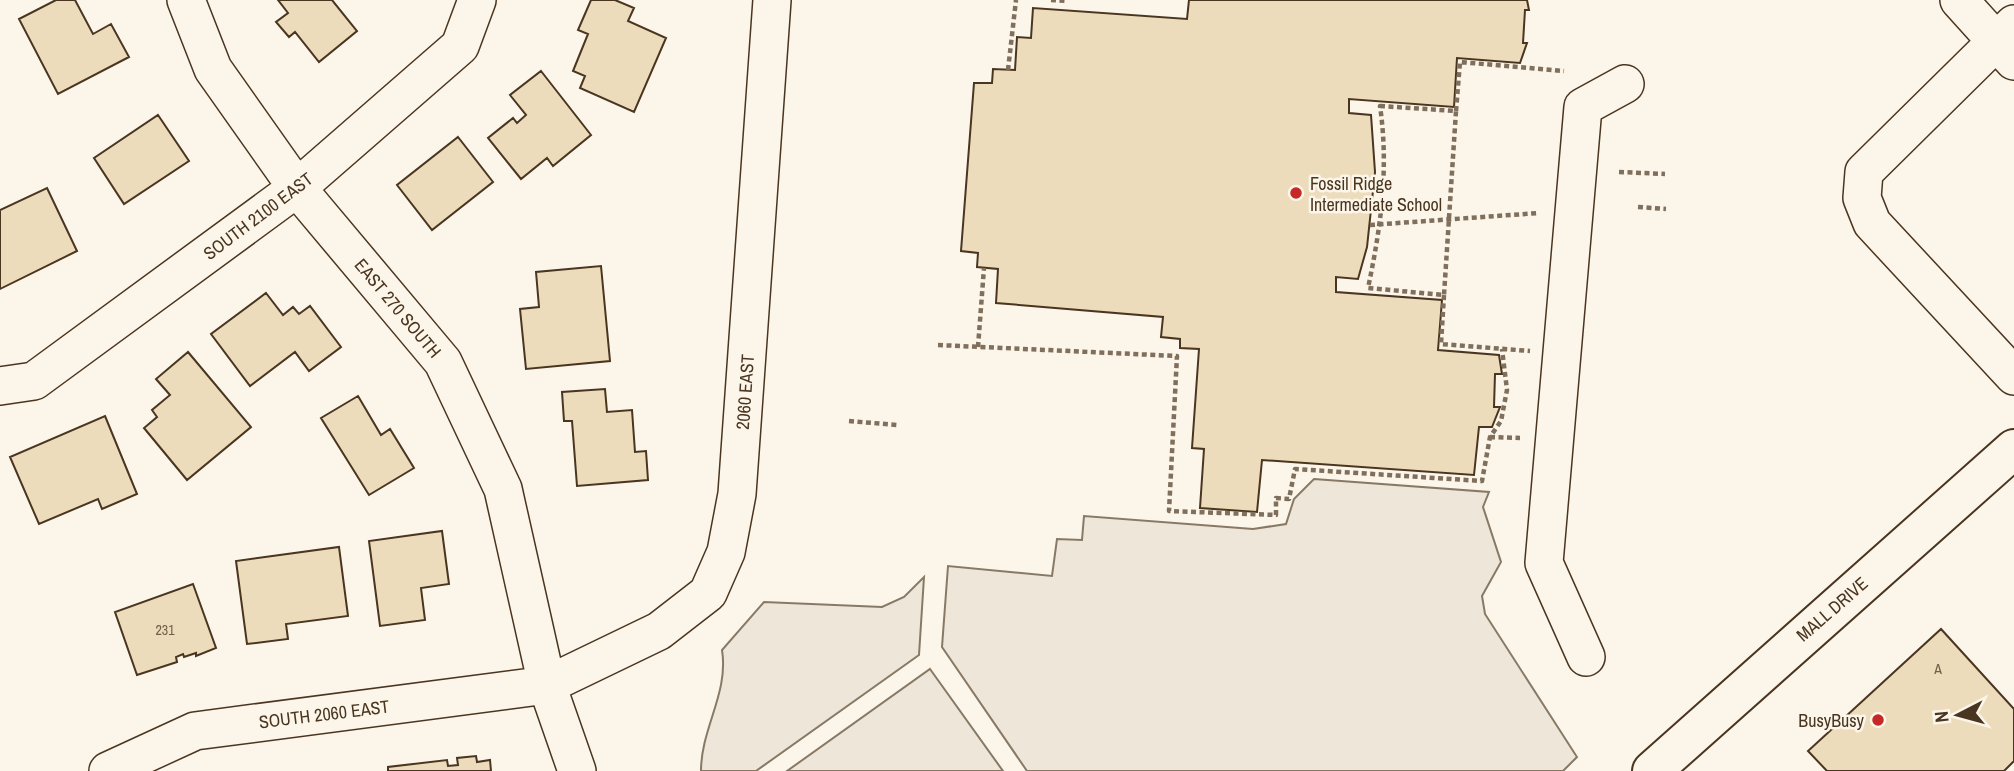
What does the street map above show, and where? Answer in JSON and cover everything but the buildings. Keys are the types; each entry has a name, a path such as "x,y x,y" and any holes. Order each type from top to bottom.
{"main road":[{"name":"MALL DRIVE","path":"1652,771 2014,449"}],"street":[{"name":"EAST 270 SOUTH","path":"186,0 213,69 297,188 443,362 503,489 547,685 577,771"},
{"name":"SOUTH 2100 EAST","path":"0,386 34,381 297,188 460,46 477,0"},
{"name":"2060 EAST","path":"547,685 659,631 708,593 726,552 737,495 772,0"},
{"path":"1959,0 2008,42 1864,172 1862,198 1872,223 2014,376"},
{"path":"1586,657 1544,563 1583,107 1625,84"},
{"name":"SOUTH 2060 EAST","path":"108,771 195,731 547,685"}],"path":[{"path":"1008,70 1016,0"},
{"path":"1051,0 1068,1"},
{"path":"1543,352 1441,344 1456,111 1460,61 1564,71"},
{"path":"1444,295 1368,288 1380,224 1385,140 1380,106 1456,111"},
{"path":"1619,172 1665,174"},
{"path":"1638,207 1666,209"},
{"path":"1370,225 1544,212"},
{"path":"978,347 984,268"},
{"path":"938,345 1177,356 1169,511 1276,515 1276,498 1289,499 1295,469 1482,481 1490,437 1501,421 1507,390 1502,349"},
{"path":"849,421 897,425"},
{"path":"1490,437 1525,438"}],"shaded area":[{"path":"1314,479 1489,492 1483,507 1501,562 1482,596 1485,614 1577,757 1563,771 1027,771 942,647 948,566 1052,576 1057,539 1082,540 1084,516 1253,529 1286,524 1294,499"},
{"path":"924,577 919,655 756,771 701,771 705,740 722,681 722,650 764,602 882,607 904,597"},
{"path":"930,669 1003,771 787,771"}],"place":[{"name":"Fossil Ridge Intermediate School","path":"1296,193"},
{"name":"BusyBusy","path":"1878,720"}]}
